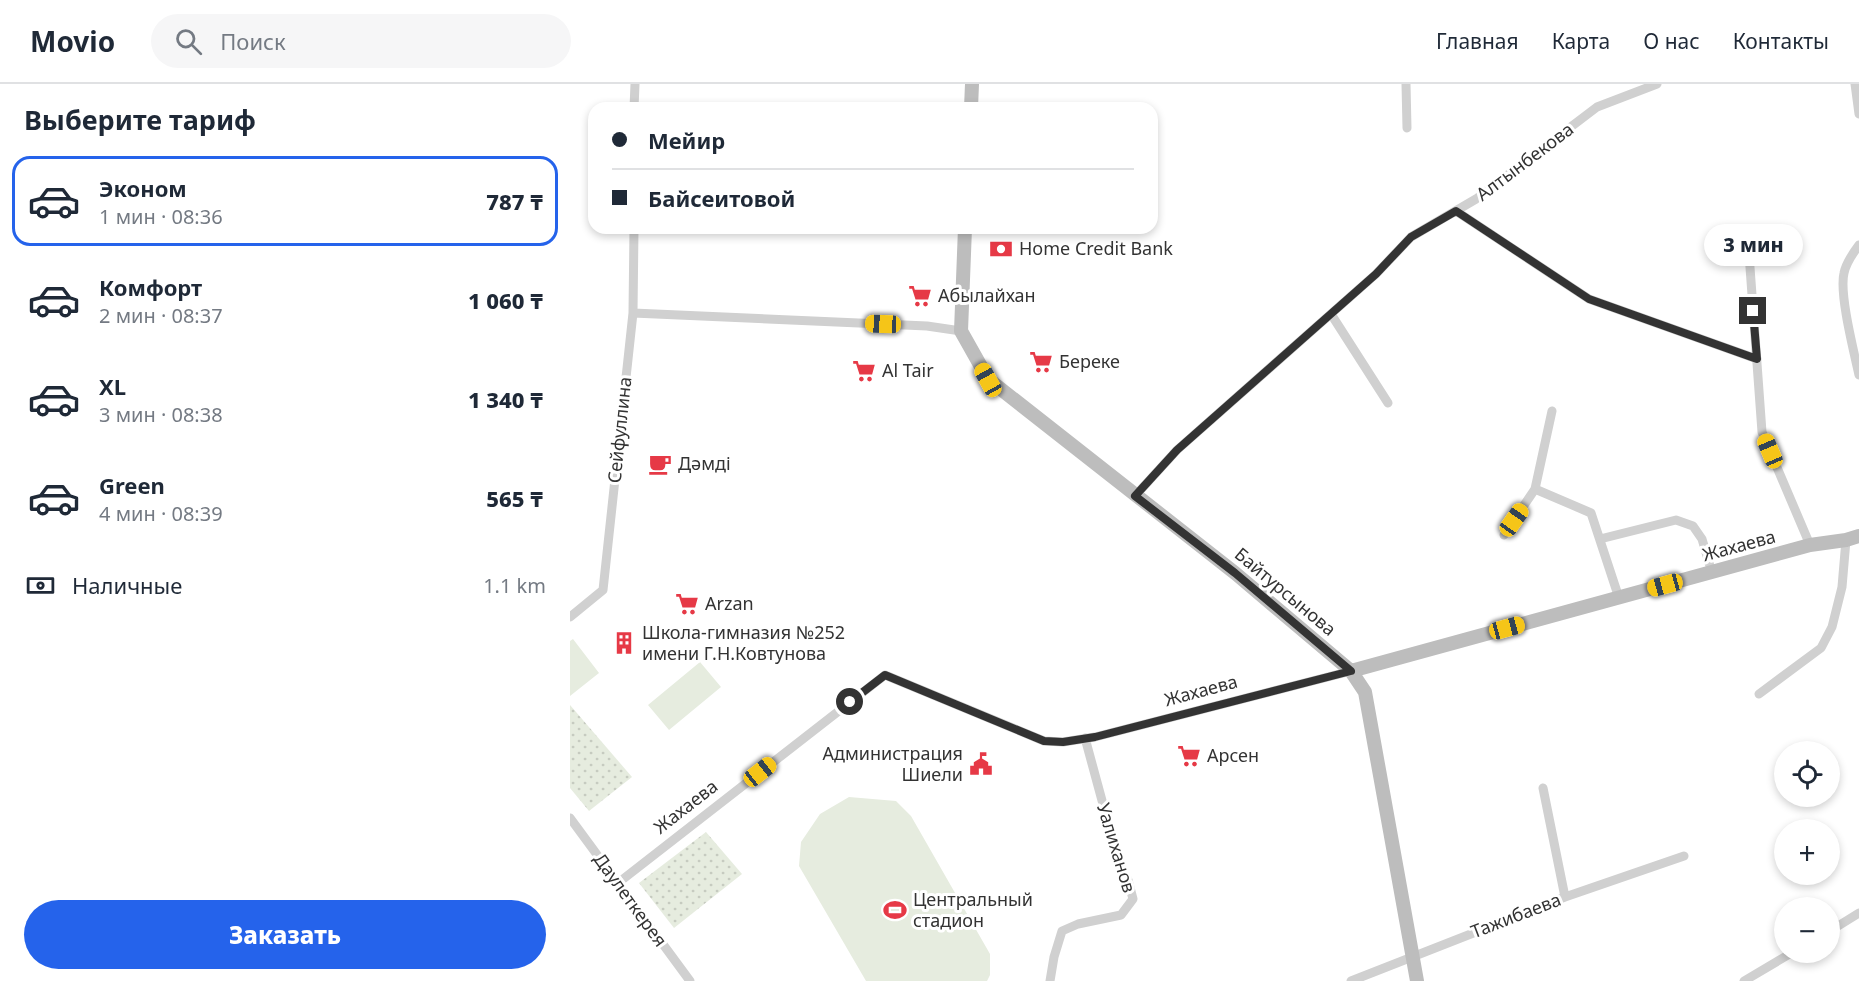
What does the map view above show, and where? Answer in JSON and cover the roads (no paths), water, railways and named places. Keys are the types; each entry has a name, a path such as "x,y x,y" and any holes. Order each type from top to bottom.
{"main road":[{"path":"970,102 972,84"},
{"path":"961,331 965,234"},
{"name":"Байтурсынова","path":"961,331 988,380 1235,573 1351,671 1365,692 1417,981"},
{"name":"Жахаева","path":"1351,671 1810,545 1853,538"}],"street":[{"path":"634,84 634,102"},
{"path":"1406,84 1407,128"},
{"name":"Алтынбекова","path":"1135,496 1177,450 1376,274 1411,237 1476,199 1597,107 1657,84"},
{"path":"1855,84 1859,114"},
{"path":"1456,211 1589,299 1757,359"},
{"name":"Сейфуллина","path":"570,617 603,590 633,313 634,234"},
{"path":"1748,240 1762,432 1810,545"},
{"path":"1859,245 1848,262 1843,279 1848,325 1859,375"},
{"path":"633,313 927,326 961,331"},
{"path":"1331,314 1388,403"},
{"path":"1504,535 1535,489 1552,411"},
{"path":"1535,489 1591,513 1619,598"},
{"path":"1600,539 1676,520 1693,526 1702,539 1712,573"},
{"path":"1759,694 1821,648 1832,627 1853,538"},
{"name":"Жахаева","path":"618,883 885,675 1044,741 1063,742 1351,671"},
{"name":"Уалиханов","path":"1050,981 1062,931 1078,924 1121,915 1133,899 1128,880 1119,863 1085,738"},
{"path":"1543,788 1565,897"},
{"name":"Даулеткерея","path":"570,818 690,981"},
{"name":"Тажибаева","path":"1351,981 1565,897 1684,856"},
{"path":"1840,925 1859,914"},
{"path":"1744,981 1774,963"}],"place":[{"name":"Home Credit Bank","path":"1001,249"},
{"name":"Абылайхан","path":"920,296"},
{"name":"Береке","path":"1041,362"},
{"name":"Al Tair","path":"864,371"},
{"name":"Дәмді","path":"660,464"},
{"name":"Arzan","path":"687,604"},
{"name":"Школа-гимназия №252 имени Г.Н.Ковтунова","path":"624,643"},
{"name":"Арсен","path":"1189,756"},
{"name":"Администрация Шиели","path":"981,764"},
{"name":"Центральный стадион","path":"895,910"}]}
